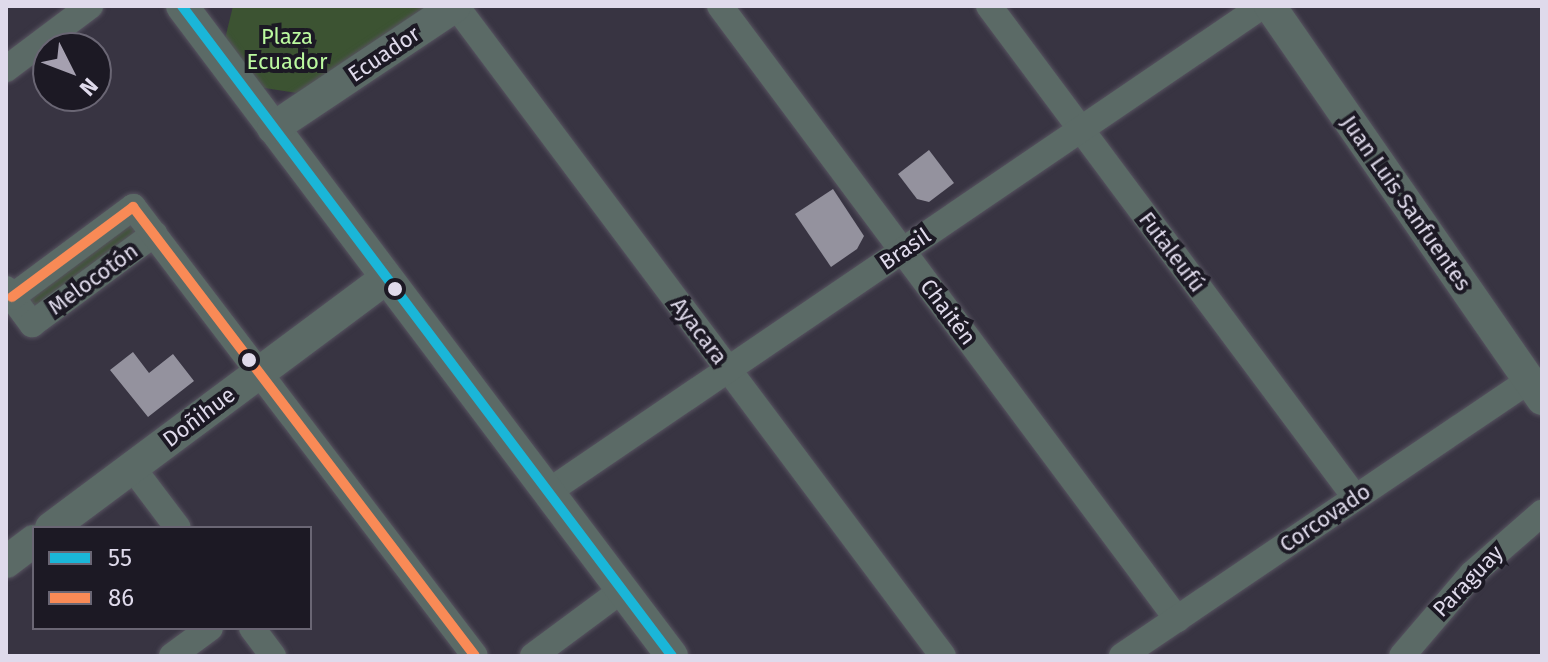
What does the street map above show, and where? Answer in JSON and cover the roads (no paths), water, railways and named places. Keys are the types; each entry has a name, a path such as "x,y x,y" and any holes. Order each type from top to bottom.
{"street":[{"path":"11,56 90,6"},
{"name":"Ecuador","path":"273,128 456,6"},
{"name":"Ayacara","path":"456,6 943,656"},
{"name":"Chaitén","path":"720,6 1177,619"},
{"name":"Futaleufú","path":"989,6 1355,497"},
{"name":"Brasil","path":"548,492 1262,6"},
{"name":"Juan Luis Sanfuentes","path":"1270,6 1535,390"},
{"path":"195,11 273,128 672,656"},
{"name":"Melocotón","path":"133,207 154,234 32,324 9,293 133,207"},
{"path":"154,234 475,656"},
{"name":"Doñihue","path":"54,526 386,278"},
{"name":"Corcovado","path":"1122,656 1355,497 1535,390"},
{"path":"132,467 176,526"},
{"name":"Paraguay","path":"1412,651 1489,557 1542,513"},
{"path":"533,656 622,590"},
{"path":"172,656 207,630"},
{"path":"254,630 273,656"}],"park label":[{"name":"Plaza Ecuador","path":"287,48"}]}
